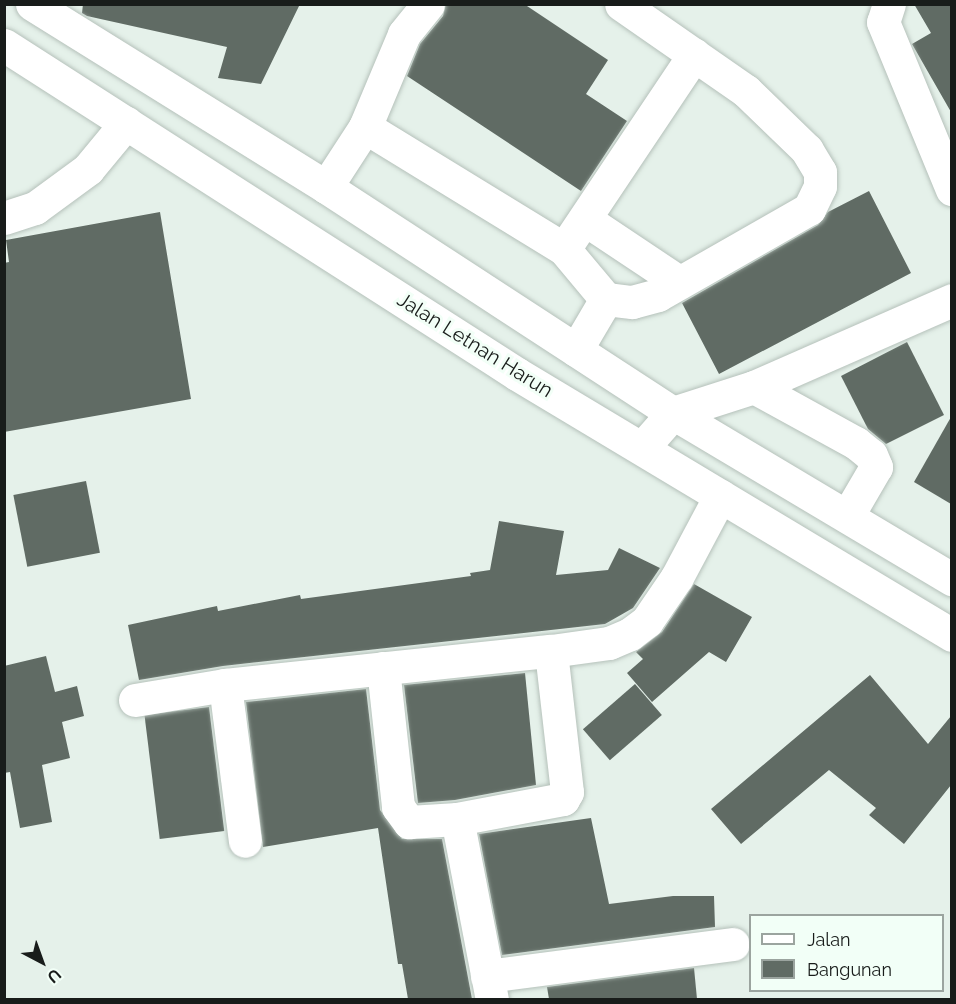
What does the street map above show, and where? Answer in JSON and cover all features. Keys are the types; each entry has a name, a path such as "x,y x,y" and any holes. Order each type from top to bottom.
{"street":[{"path":"32,4 326,187 673,414 848,515 951,579"},
{"path":"326,187 365,127 404,34 428,4"},
{"path":"365,127 564,249 606,299 643,301 809,209 820,186 820,172 807,150 746,91 621,4"},
{"path":"889,4 883,22 951,189"},
{"name":"Jalan Letnan Harun","path":"4,45 517,374 643,447 951,635"},
{"path":"564,249 586,220 694,55"},
{"path":"4,218 35,208 88,169 126,123"},
{"path":"586,220 679,282"},
{"path":"576,350 606,299"},
{"path":"643,447 673,414 754,387 951,300"},
{"path":"754,387 856,443 871,455 876,467 848,515"},
{"path":"135,700 225,685 609,643 647,621 677,577 720,496"},
{"path":"383,668 398,807 409,822 457,819 556,803 567,792 551,651"},
{"path":"225,685 245,841"},
{"path":"457,819 490,988 733,944"}],"building":[{"path":"83,4 300,4 261,84 218,78 227,47 87,16 82,13"},
{"path":"446,4 524,4 608,60 586,94 627,121 581,191 407,76 420,44 443,16"},
{"path":"914,4 951,4 951,112 912,44 931,33"},
{"path":"869,191 911,273 719,374 682,303 818,225 828,212"},
{"path":"160,212 191,399 4,432 4,263 9,262 6,240"},
{"path":"907,342 944,415 886,444 868,429 841,376"},
{"path":"951,417 951,504 914,482"},
{"path":"86,481 100,553 27,567 13,495"},
{"path":"499,521 564,531 556,575 608,570 619,548 660,568 633,608 605,624 223,666 139,680 128,625 217,606 218,611 300,595 301,599 471,576 470,573 490,570"},
{"path":"694,584 752,617 726,662 709,652 652,702 627,673 643,659 636,652 662,632"},
{"path":"46,656 55,692 77,686 84,716 62,722 70,758 42,765 52,822 20,828 10,772 4,773 4,666"},
{"path":"525,673 536,785 455,800 418,803 404,685"},
{"path":"870,675 928,744 951,716 951,785 904,844 869,815 876,808 829,770 741,844 711,809"},
{"path":"635,684 662,715 610,760 583,729"},
{"path":"366,689 380,810 402,839 442,839 472,999 408,999 402,964 398,964 378,828 263,847 246,702"},
{"path":"209,707 224,831 160,839 144,715"},
{"path":"591,818 609,904 673,896 714,896 715,927 502,955 479,834"},
{"path":"694,968 697,999 549,999 547,987"}]}
